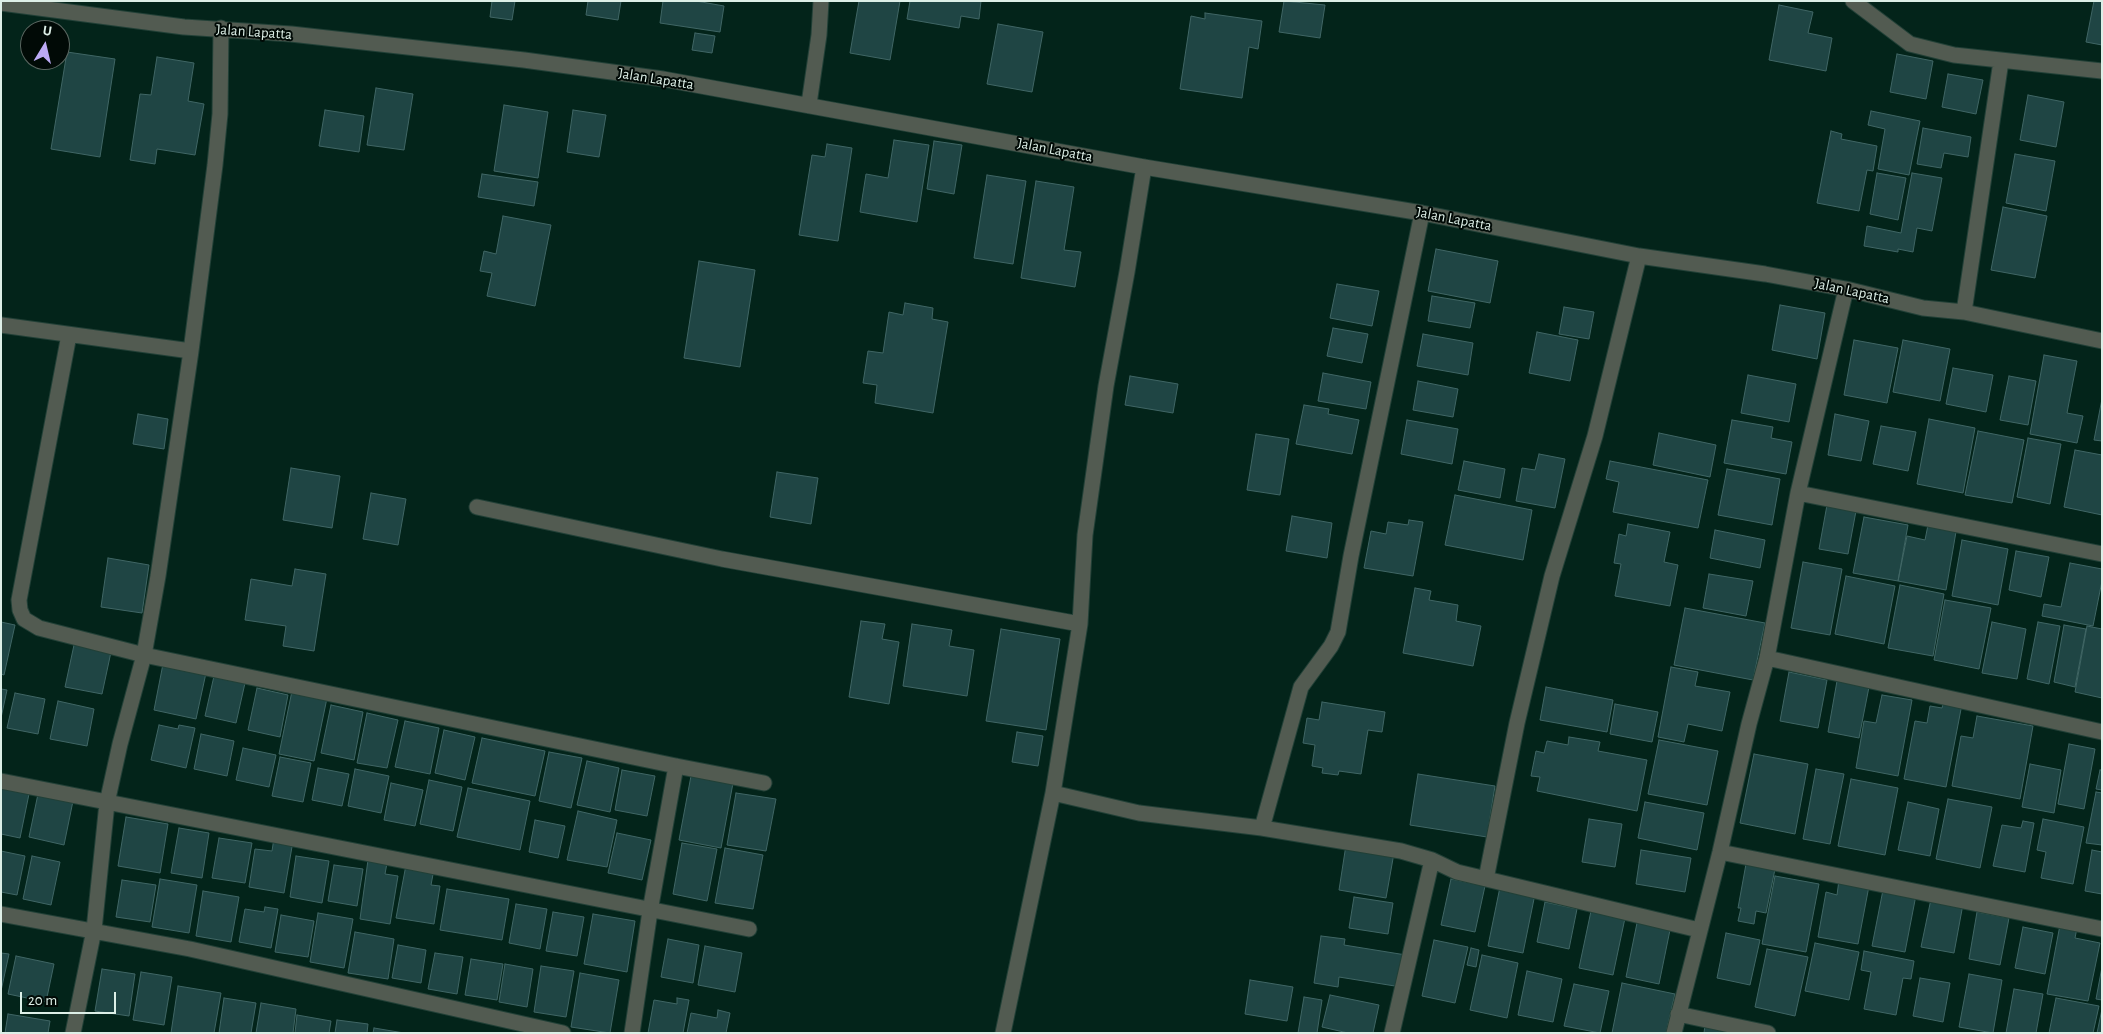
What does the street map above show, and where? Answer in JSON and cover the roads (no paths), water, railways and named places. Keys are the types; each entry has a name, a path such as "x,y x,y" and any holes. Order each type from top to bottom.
{"street":[{"path":"809,104 819,35 821,1"},
{"path":"1853,1 1910,44 1954,55 2102,71"},
{"name":"Jalan Lapatta","path":"1,3 184,27 291,34 524,60 664,79 809,104 1144,167 1422,213 1639,256 1765,274 1846,289 1923,308 1964,312 2102,341"},
{"path":"73,1033 94,930 107,803 120,744 144,655 158,576 191,351 216,156 220,114 222,28"},
{"path":"1964,312 2001,61"},
{"path":"1003,1033 1053,793 1080,624 1085,535 1093,475 1106,386 1144,167"},
{"path":"1262,828 1301,686 1331,646 1338,632 1353,546 1422,213"},
{"path":"1486,879 1517,723 1552,576 1595,436 1639,256"},
{"path":"1674,1033 1720,852 1749,724 1767,658 1798,493 1846,289"},
{"path":"1,325 191,351"},
{"path":"70,335 19,600 20,610 24,619 39,628 144,655 764,783"},
{"path":"1798,493 2102,554"},
{"path":"476,507 722,559 1080,624"},
{"path":"1767,658 2102,732"},
{"path":"632,1033 650,911 676,766"},
{"path":"1,781 749,930"},
{"path":"1053,793 1140,813 1262,828 1364,844 1432,860 1457,872 1699,930"},
{"path":"1720,852 2102,928"},
{"path":"1392,1033 1432,860"},
{"path":"1,914 190,949 563,1033"},
{"path":"1678,1014 1768,1033"}]}
